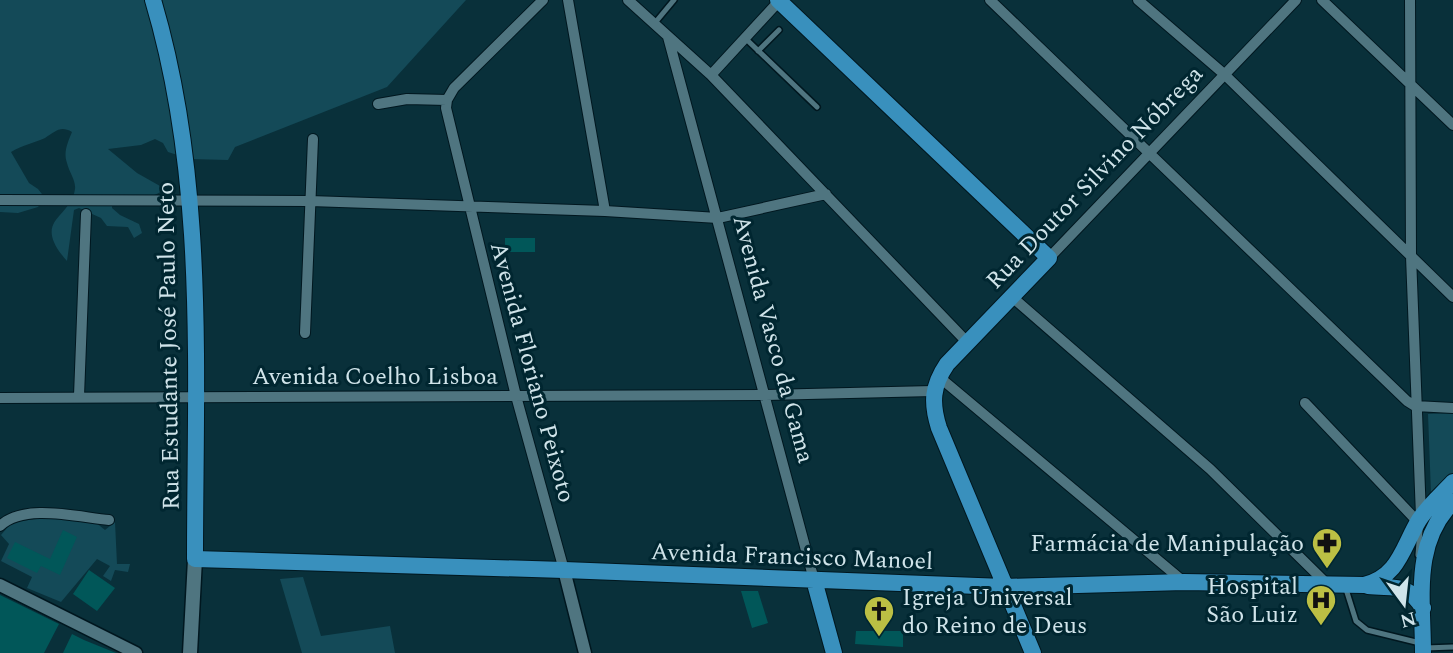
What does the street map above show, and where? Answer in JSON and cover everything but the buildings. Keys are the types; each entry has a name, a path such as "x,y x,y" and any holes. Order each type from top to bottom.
{"main road":[{"name":"Rua Estudante José Paulo Neto","path":"153,0 174,81 190,201 196,347 195,559 190,653"},
{"path":"779,0 1049,258"},
{"name":"Rua Doutor Silvino Nóbrega","path":"936,383 967,342 1049,258"},
{"path":"936,383 934,411 939,428 1033,653"},
{"path":"1419,519 1453,482"},
{"path":"1422,648 1421,605 1425,546 1452,504"},
{"name":"Avenida Francisco Manoel","path":"195,559 1004,587 1184,582 1364,585 1386,576 1399,560 1419,519"},
{"name":"Avenida Vasco da Gama","path":"814,580 834,653"},
{"path":"1364,585 1405,589 1414,595 1421,605"}],"street":[{"path":"378,104 407,99 447,100 454,88 543,0"},
{"path":"568,0 605,211"},
{"path":"628,0 711,75 967,342"},
{"path":"711,75 779,0"},
{"path":"990,0 1407,401 1415,406 1453,408"},
{"path":"1138,0 1224,74 1453,297"},
{"name":"Rua Doutor Silvino Nóbrega","path":"1049,258 1296,0"},
{"path":"1322,0 1453,125"},
{"path":"1410,0 1411,256 1419,519"},
{"name":"Avenida Vasco da Gama","path":"668,37 814,580"},
{"name":"Avenida Floriano Peixoto","path":"447,100 447,117 516,396 585,653"},
{"path":"305,333 313,139"},
{"path":"0,200 310,201 605,211 718,218 826,194"},
{"path":"79,397 86,214"},
{"path":"1012,298 1210,469 1326,583"},
{"path":"936,383 1184,582"},
{"name":"Avenida Coelho Lisboa","path":"0,398 766,395 936,383"},
{"path":"1306,403 1419,519"},
{"path":"0,526 22,513 108,520"},
{"path":"0,585 136,653"}],"lane":[{"path":"653,24 674,0"},
{"path":"758,51 779,30"},
{"path":"745,38 817,107"},
{"path":"1419,519 1421,605"},
{"path":"1344,584 1356,621 1367,630 1422,648 1453,647"}],"shaded area":[{"path":"0,0 466,0 387,87 235,147 228,160 190,159 168,152 163,143 155,139 141,145 108,149 137,173 160,186 162,191 145,198 112,203 112,208 120,215 139,224 142,233 134,238 128,227 107,226 101,218 79,208 74,210 67,261 52,236 52,228 72,199 75,189 66,155 72,132 58,130 11,152 29,183 45,198 38,207 18,213 0,212"},
{"path":"1453,413 1453,474 1431,493 1428,414"},
{"path":"53,517 95,522 105,530 115,522 117,564 130,564 128,572 115,570 111,581 103,576 110,566 97,559 61,602 27,588 32,577 1,561 9,544 1,535 12,522"},
{"path":"303,577 321,636 390,626 395,653 302,653 280,579"}],"place":[{"name":"Farmácia de Manipulação","path":"1327,570"},
{"name":"Hospital São Luiz","path":"1321,627"},
{"name":"Igreja Universal do Reino de Deus","path":"879,638"}]}
